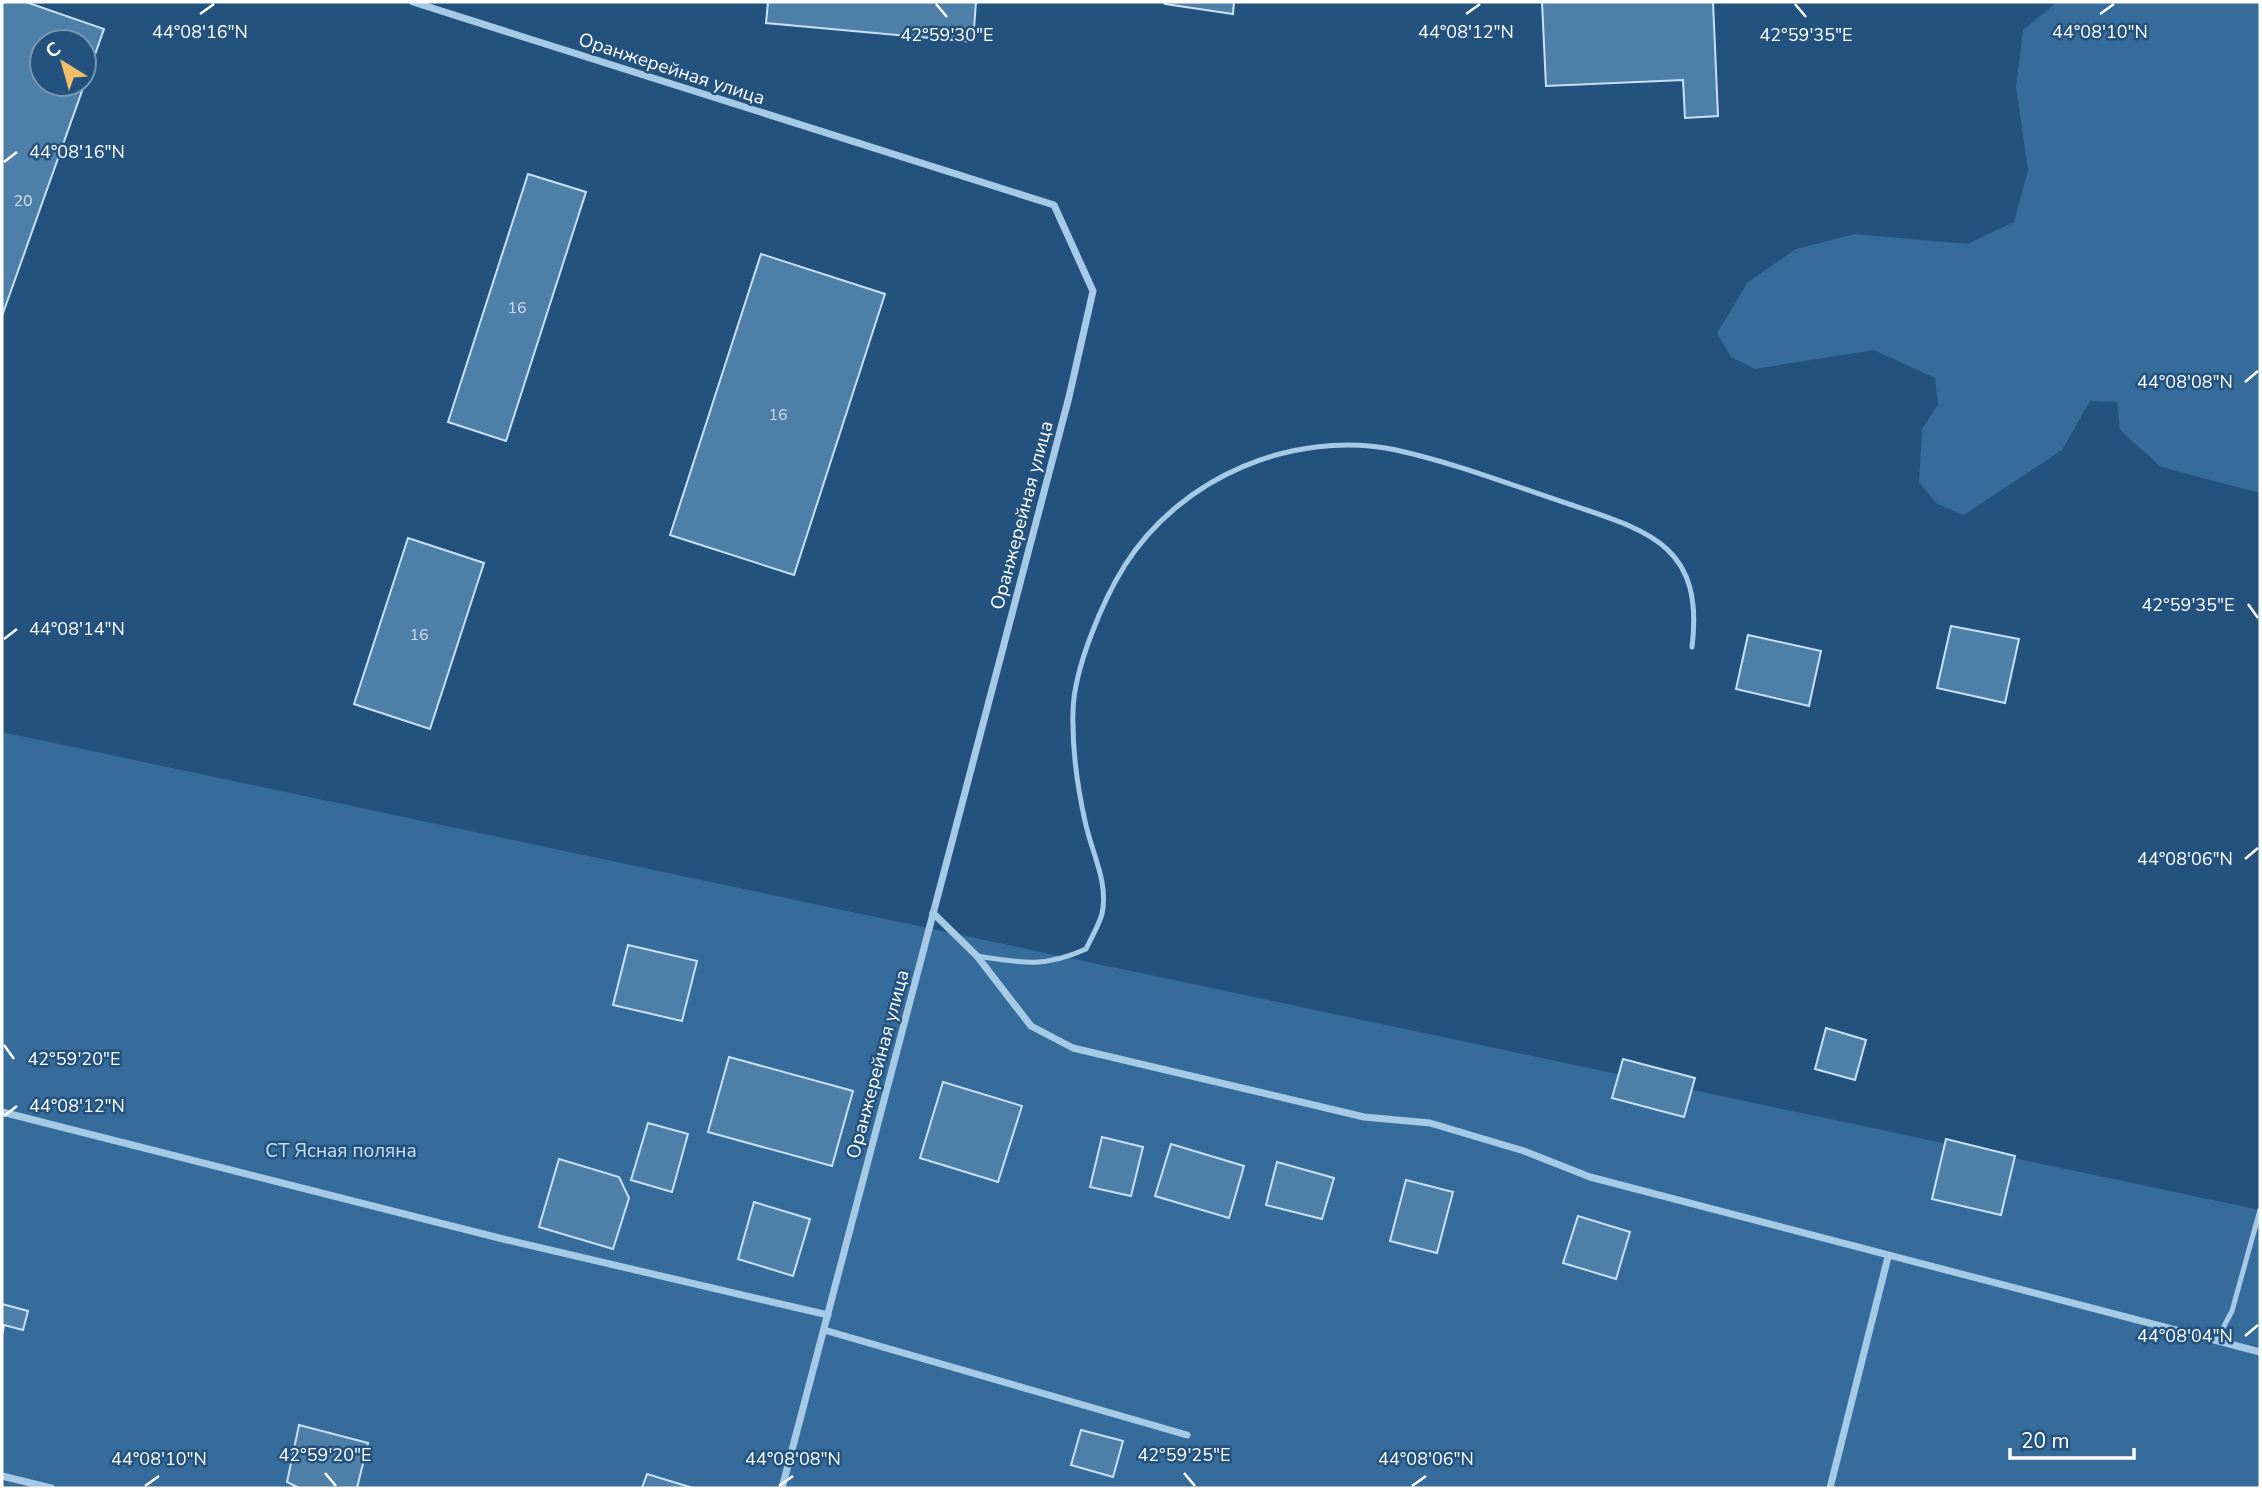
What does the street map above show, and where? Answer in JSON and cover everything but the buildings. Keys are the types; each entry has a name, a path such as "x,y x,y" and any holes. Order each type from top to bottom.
{"street":[{"name":"Оранжерейная улица","path":"414,2 1054,205 1093,290 1069,397 782,1488"},
{"path":"933,913 977,956 1031,1027 1073,1048 1364,1117 1430,1123 1524,1151 1590,1177 2260,1352"},
{"path":"2,1112 503,1239 828,1315"},
{"path":"1830,1488 1888,1257"},
{"path":"824,1330 1187,1435"},
{"path":"2,1476 51,1488"}],"lane":[{"path":"977,956 1031,965 1059,961 1086,949 1102,914 1102,881 1085,824 1074,762 1073,707 1089,644 1106,595 1139,544 1173,507 1204,486 1249,464 1298,449 1343,446 1395,450 1467,471 1642,530 1671,552 1685,574 1696,611 1692,647"},
{"path":"2217,1341 2232,1311 2260,1210"}],"green space":[{"path":"2057,2 2260,2 2260,493 2161,467 2120,430 2117,402 2090,401 2062,450 1964,515 1937,504 1919,482 1922,429 1938,405 1935,378 1874,350 1755,369 1731,357 1717,333 1748,282 1796,249 1855,234 1967,244 2014,222 2028,170 2016,87 2023,30"},
{"name":"СТ Ясная поляна","path":"2,732 2260,1210 2260,1488 2,1488"}]}
